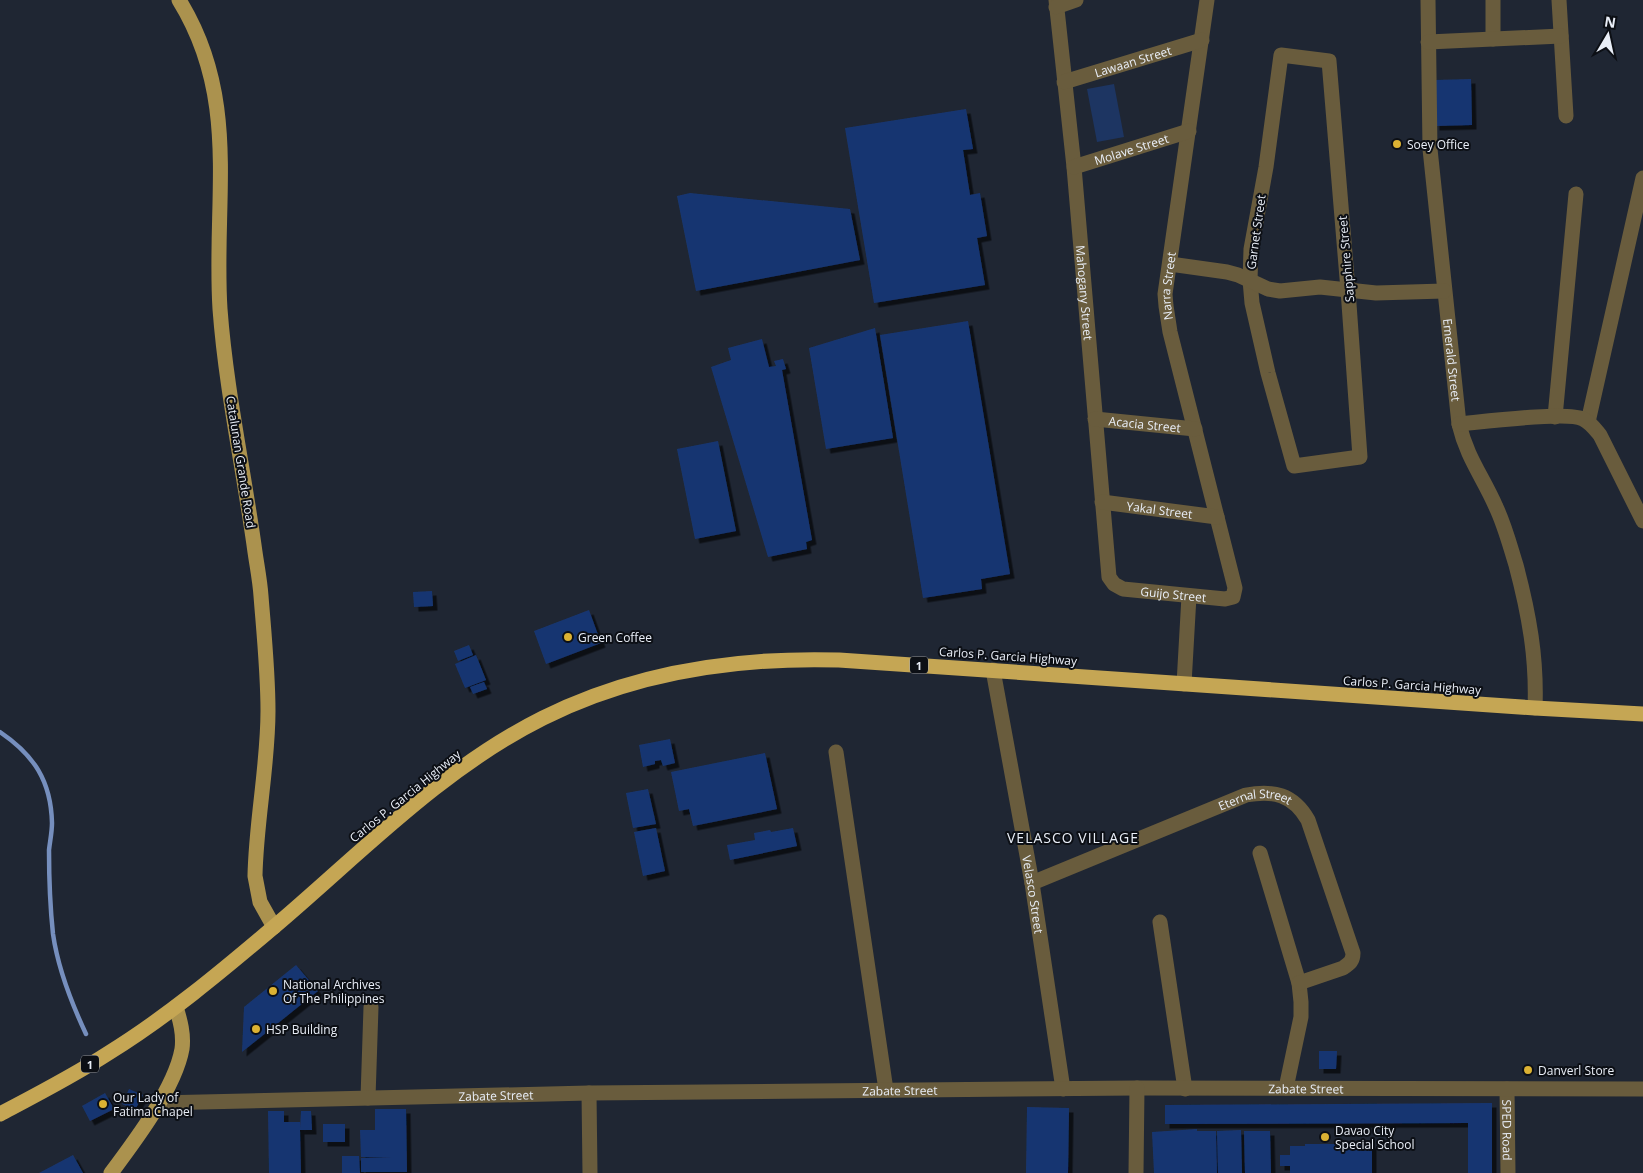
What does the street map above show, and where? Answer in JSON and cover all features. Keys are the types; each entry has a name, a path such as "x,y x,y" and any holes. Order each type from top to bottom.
{"highway":[{"name":"Carlos P. Garcia Highway","path":"0,1114 108,1054 176,1007 274,927 442,782 476,758 510,736 542,719 622,686 667,674 756,660 796,658 1643,714"}],"main road":[{"name":"Catalunan Grande Road","path":"179,0 196,32 208,64 216,95 219,124 221,158 220,307 227,377 248,498 260,593 268,712 255,876 260,902 274,927"},
{"path":"111,1173 148,1121 174,1074 182,1048 182,1028 176,1007"}],"street":[{"path":"1056,3 1076,0"},
{"name":"Narra Street","path":"1207,0 1165,294 1166,306 1195,429 1235,588 1233,597"},
{"name":"Emerald Street","path":"1428,0 1430,149 1459,424 1468,454 1496,507 1508,539 1522,587 1532,630 1536,677 1535,708"},
{"path":"1493,0 1493,39"},
{"path":"1559,0 1566,116"},
{"name":"Mahogany Street","path":"1056,3 1074,167 1108,572 1114,584"},
{"path":"1428,42 1561,36"},
{"name":"Lawaan Street","path":"1064,82 1202,40"},
{"name":"Garnet Street","path":"1329,61 1281,54 1266,167 1251,249 1250,280 1252,303 1268,372 1294,466 1360,457"},
{"name":"Sapphire Street","path":"1329,61 1360,457"},
{"name":"Molave Street","path":"1074,167 1189,131"},
{"path":"1588,422 1643,178"},
{"path":"1555,416 1576,194"},
{"path":"1170,264 1227,272 1250,280 1268,290 1280,291 1320,287 1376,293 1444,290"},
{"path":"1459,424 1555,416 1582,418 1600,435 1643,522"},
{"name":"Acacia Street","path":"1095,419 1195,429"},
{"name":"Yakal Street","path":"1102,502 1217,517"},
{"name":"Guijo Street","path":"1114,584 1129,590 1225,599 1233,597"},
{"path":"1184,684 1189,596"},
{"name":"Velasco Street","path":"993,670 1032,883 1063,1089"},
{"path":"836,752 886,1090"},
{"name":"Eternal Street","path":"1032,883 1246,795 1265,793 1282,796 1293,801 1308,820 1353,953 1353,959 1344,968 1299,982"},
{"path":"1260,853 1299,982 1301,1017 1286,1088"},
{"path":"1160,922 1186,1088"},
{"path":"368,1098 371,1007"},
{"path":"1136,1173 1137,1088"},
{"name":"Zabate Street","path":"158,1103 589,1093 886,1090 1137,1088 1643,1089"},
{"name":"SPED Road","path":"1507,1088 1508,1173"},
{"path":"589,1093 590,1173"}],"shaded area":[{"path":"1114,84 1124,137 1097,142 1087,89"}],"building":[{"path":"1471,79 1472,125 1435,126 1434,80"},
{"path":"966,109 973,149 963,150 970,195 980,193 987,236 977,238 985,285 874,303 845,128"},
{"path":"690,193 850,209 860,260 696,291 677,196"},
{"path":"968,321 1010,574 981,579 982,589 923,598 880,335"},
{"path":"875,328 893,438 826,449 809,348"},
{"path":"762,339 769,367 776,366 774,361 783,359 786,369 782,370 812,540 806,542 807,549 768,557 711,367 731,360 728,348"},
{"path":"718,441 736,531 695,539 677,449"},
{"path":"432,591 433,606 414,607 413,592"},
{"name":"Green Coffee","path":"589,610 601,643 546,664 534,631"},
{"path":"469,645 473,655 458,661 454,651"},
{"path":"476,655 486,680 465,688 455,664"},
{"path":"484,682 487,689 473,694 470,687"},
{"path":"670,739 675,763 663,766 661,760 655,761 655,764 643,767 639,745"},
{"path":"765,753 777,809 693,826 689,809 679,811 671,772"},
{"path":"648,789 656,824 633,828 626,793"},
{"path":"656,828 665,871 643,876 634,832"},
{"path":"793,828 797,846 730,860 727,845 755,840 754,833"},
{"name":"HSP Building","path":"296,965 318,991 242,1052 244,1007"},
{"path":"1319,1051 1337,1051 1336,1069 1319,1069"},
{"path":"129,1089 143,1095 135,1110 122,1104"},
{"path":"105,1093 114,1109 90,1121 82,1106"},
{"path":"1492,1103 1492,1173 1468,1173 1468,1123 1165,1124 1165,1105"},
{"path":"1027,1107 1069,1108 1068,1173 1026,1173"},
{"path":"375,1109 406,1109 407,1172 361,1172 361,1158 392,1157 361,1157 360,1130 375,1130"},
{"path":"268,1111 284,1111 284,1122 300,1122 300,1128 301,1111 311,1111 312,1130 300,1130 301,1173 269,1173"},
{"path":"323,1124 345,1124 345,1142 323,1142"},
{"path":"1197,1129 1197,1131 1216,1131 1217,1173 1154,1173 1152,1132"},
{"path":"1241,1130 1242,1173 1218,1173 1217,1131"},
{"path":"1244,1131 1270,1131 1271,1173 1245,1173"},
{"path":"1305,1144 1372,1144 1372,1173 1290,1173 1290,1166 1280,1166 1280,1155 1290,1155 1290,1146 1305,1146"},
{"path":"73,1155 83,1173 39,1173"},
{"path":"342,1156 359,1156 360,1173 342,1173"}],"waterway":[{"path":"0,732 31,760 38,770 48,794 52,823 49,860 53,934 58,960 66,985 86,1034"}],"place":[{"name":"Soey Office","path":"1397,144"},
{"name":"Green Coffee","path":"568,637"},
{"name":"National Archives Of The Philippines","path":"273,991"},
{"name":"HSP Building","path":"256,1029"},
{"name":"Danverl Store","path":"1528,1070"},
{"name":"Our Lady of Fatima Chapel","path":"103,1104"},
{"name":"Davao City Special School","path":"1325,1137"}],"district":[{"name":"VELASCO VILLAGE","path":"1073,837"}]}
